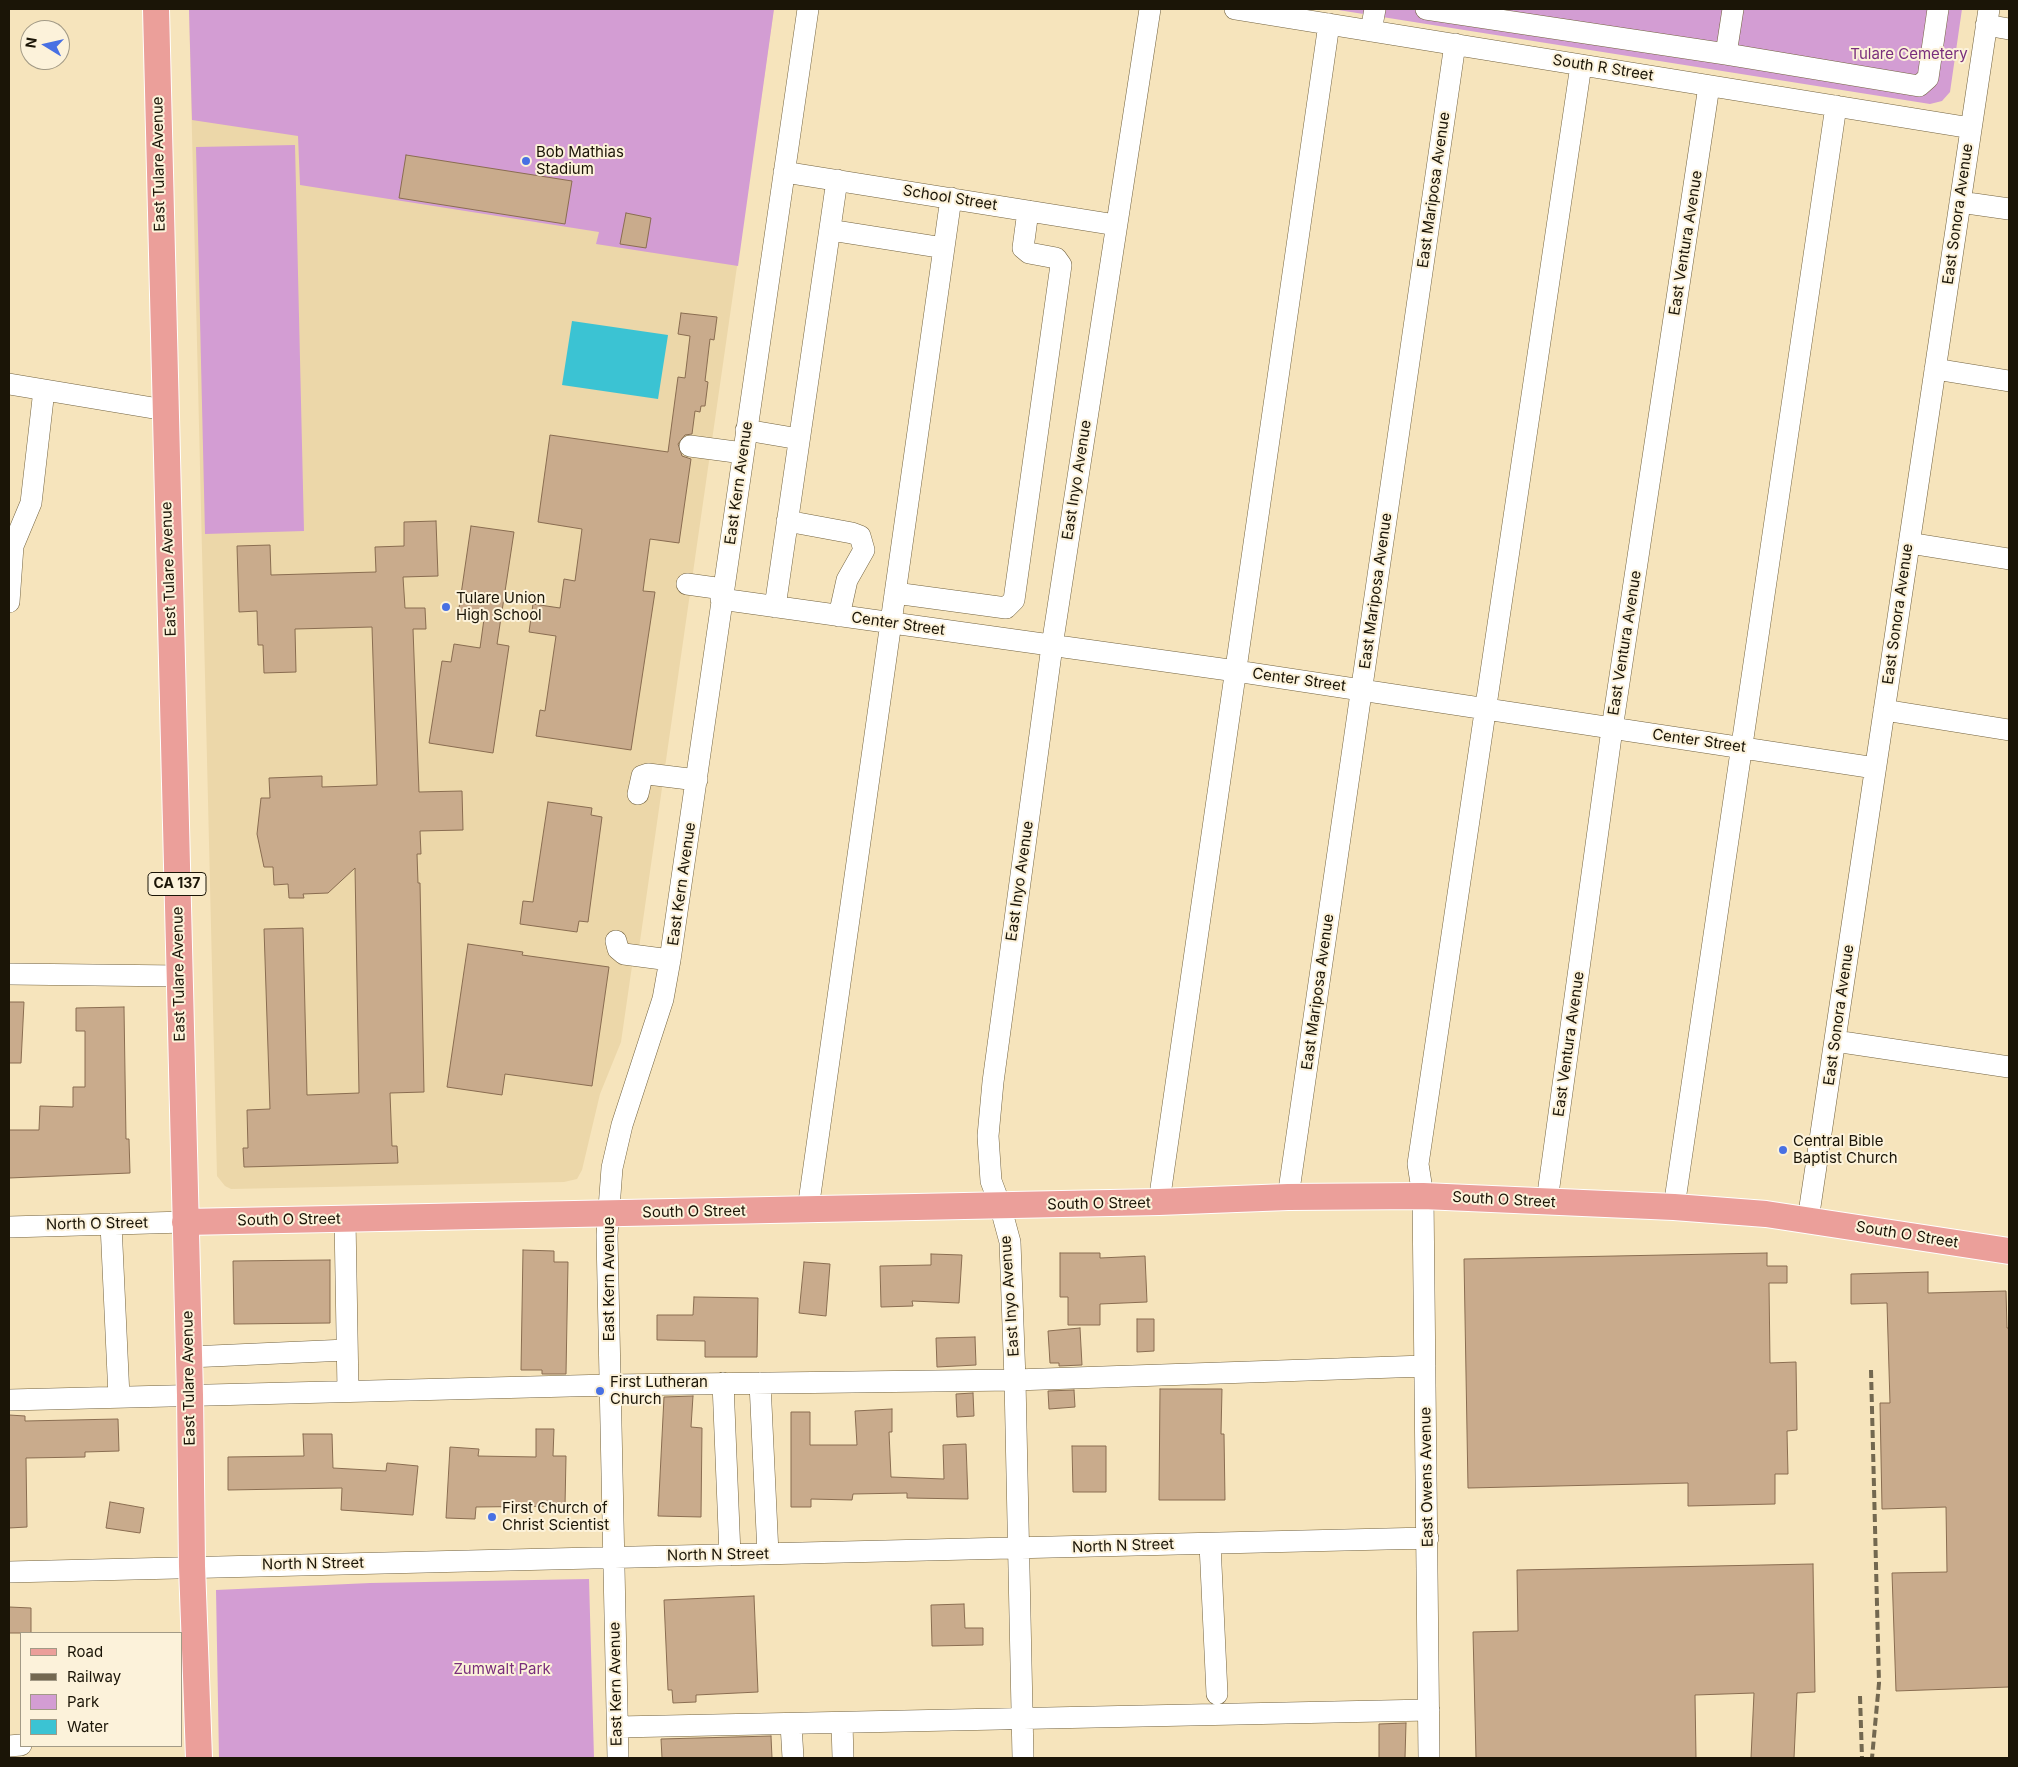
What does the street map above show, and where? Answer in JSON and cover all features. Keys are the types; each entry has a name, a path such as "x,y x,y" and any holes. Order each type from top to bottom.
{"main road":[{"name":"East Tulare Avenue","path":"156,9 190,1395 193,1747"},
{"name":"South O Street","path":"185,1222 1000,1206 1288,1197 1423,1196 1674,1207 1808,1220 2009,1252"}],"street":[{"name":"East Kern Avenue","path":"618,1758 608,1214 612,1168 622,1125 663,999 670,960 808,9"},
{"name":"East Inyo Avenue","path":"1023,1758 1015,1380 1010,1242 991,1181 988,1136 992,1091 1052,646 1150,9"},
{"name":"South R Street","path":"1235,9 1971,128"},
{"path":"1372,31 1375,9"},
{"path":"1426,9 1479,13 1919,86 1928,78 1938,9"},
{"path":"1726,54 1733,9"},
{"path":"1988,17 2009,29"},
{"name":"East Sonora Avenue","path":"1808,1220 1988,17"},
{"path":"1159,1202 1329,24"},
{"name":"East Mariposa Avenue","path":"1288,1197 1455,44"},
{"name":"East Owens Avenue","path":"1429,1758 1423,1196 1418,1164 1581,65"},
{"name":"East Ventura Avenue","path":"1547,1201 1612,729 1709,86"},
{"path":"1674,1207 1836,106"},
{"name":"School Street","path":"784,172 1116,225"},
{"path":"775,607 837,180"},
{"path":"808,1209 951,198"},
{"path":"1960,202 2009,209"},
{"path":"895,593 1006,608 1014,600 1061,265 1056,258 1029,254 1023,248 1028,211"},
{"path":"830,230 944,248"},
{"path":"1935,369 2009,381"},
{"path":"9,384 165,410"},
{"path":"9,602 11,545 31,503 44,390"},
{"path":"746,430 799,439"},
{"path":"690,446 743,453"},
{"path":"787,522 852,532 860,536 864,550 847,580 839,616"},
{"path":"1909,543 2009,559"},
{"name":"Center Street","path":"687,584 775,607 1362,689 1875,768"},
{"path":"968,634 971,603"},
{"path":"1884,710 2009,730"},
{"path":"638,794 642,776 648,774 697,780"},
{"path":"616,941 618,949 624,954 670,960"},
{"path":"9,974 179,976"},
{"path":"1835,1041 2009,1066"},
{"path":"345,1219 348,1391"},
{"name":"North O Street","path":"9,1226 185,1222"},
{"path":"111,1224 119,1397"},
{"path":"189,1357 347,1350"},
{"path":"9,1400 610,1385 1015,1380 1425,1366"},
{"path":"723,1383 730,1555"},
{"path":"760,1383 768,1554"},
{"name":"North N Street","path":"9,1572 192,1566 1018,1549 1428,1538"},
{"path":"1210,1544 1217,1694"},
{"path":"618,1727 1429,1710"},
{"path":"842,1723 843,1758"},
{"path":"791,1724 793,1758"}],"shaded area":[{"name":"Tulare Union High School","path":"189,9 774,9 639,948 632,966 621,1042 600,1094 582,1170 577,1179 564,1182 231,1189 225,1186 217,1176"}],"green space":[{"name":"Bob Mathias Stadium","path":"189,9 774,9 738,266 596,244 599,232 300,185 298,136 192,120"},
{"name":"Tulare Cemetery","path":"1332,9 1962,9 1950,92 1942,101 1930,104"},
{"path":"295,145 304,531 205,534 196,147"},
{"name":"Zumwalt Park","path":"589,1579 594,1758 219,1758 216,1590 370,1583"}],"water":[{"path":"572,321 668,335 658,399 562,385"}],"building":[{"path":"406,155 572,181 565,224 399,198"},
{"path":"626,213 651,218 646,248 620,244"},
{"path":"681,313 717,317 714,340 710,339 705,381 708,382 705,406 701,406 700,412 695,411 692,434 685,435 678,444 682,456 691,459 679,543 650,539 643,591 655,592 631,750 536,736 540,710 545,711 556,636 529,632 533,604 560,608 564,579 575,581 582,529 538,522 550,435 668,452 678,377 685,378 690,336 678,334"},
{"path":"436,521 438,576 403,577 405,608 425,608 426,629 413,629 419,792 462,791 463,830 420,831 421,854 417,854 418,883 420,883 424,1092 390,1093 392,1146 397,1146 398,1163 244,1167 243,1148 248,1148 247,1110 270,1109 264,929 303,928 307,1095 359,1093 355,868 328,893 303,894 304,898 289,898 288,884 274,885 273,867 264,867 257,834 261,798 270,798 269,778 322,776 322,787 377,785 372,627 295,629 296,672 264,673 263,645 258,645 257,611 239,612 237,546 270,545 271,575 376,572 375,547 404,546 404,522"},
{"path":"471,526 514,532 497,644 509,646 493,753 429,743 442,661 451,662 454,644 480,648 484,619 458,615"},
{"path":"548,802 592,808 591,815 602,817 588,922 579,921 577,932 520,924 523,901 533,902"},
{"path":"468,944 523,952 522,955 609,967 592,1086 505,1074 502,1095 447,1087"},
{"path":"9,1002 24,1002 21,1063 9,1063"},
{"path":"124,1007 126,1139 129,1139 130,1173 9,1178 9,1130 39,1130 40,1106 73,1107 73,1087 85,1087 85,1031 76,1031 76,1008"},
{"path":"523,1250 554,1251 554,1262 568,1262 566,1374 542,1374 542,1370 521,1370"},
{"path":"1060,1253 1100,1253 1100,1258 1145,1256 1147,1302 1100,1304 1100,1325 1068,1325 1068,1297 1060,1297"},
{"path":"1767,1253 1767,1266 1787,1266 1787,1283 1769,1283 1770,1363 1796,1362 1797,1430 1787,1431 1788,1474 1775,1474 1775,1504 1688,1506 1688,1483 1468,1488 1464,1259"},
{"path":"931,1254 962,1255 959,1303 912,1301 913,1306 881,1307 880,1266 931,1265"},
{"path":"330,1260 330,1323 234,1324 233,1261"},
{"path":"804,1262 830,1264 826,1316 799,1313"},
{"path":"1928,1272 1928,1293 2006,1291 2007,1328 2009,1328 2009,1687 1896,1691 1892,1573 1947,1572 1946,1507 1882,1509 1880,1403 1890,1403 1887,1303 1851,1304 1851,1274"},
{"path":"694,1297 758,1298 757,1357 705,1357 705,1341 657,1340 657,1315 693,1315"},
{"path":"1137,1319 1154,1319 1154,1351 1137,1352"},
{"path":"1080,1328 1082,1365 1059,1366 1059,1363 1050,1363 1048,1331"},
{"path":"975,1337 976,1365 937,1367 936,1338"},
{"path":"1160,1389 1222,1389 1221,1434 1224,1434 1225,1500 1159,1500"},
{"path":"1074,1390 1075,1407 1049,1409 1048,1391"},
{"path":"973,1393 974,1416 957,1417 956,1394"},
{"path":"693,1396 691,1427 702,1428 701,1517 658,1516 664,1397"},
{"path":"892,1409 892,1432 889,1432 891,1477 944,1479 943,1445 966,1444 968,1499 907,1498 907,1493 853,1494 852,1500 811,1499 811,1507 791,1507 791,1412 810,1412 810,1445 857,1445 855,1411"},
{"path":"9,1415 25,1416 25,1421 118,1419 119,1451 85,1452 85,1457 26,1458 27,1527 9,1528"},
{"path":"536,1429 554,1429 553,1456 566,1456 565,1506 476,1507 475,1519 446,1518 450,1447 479,1449 478,1456 536,1457"},
{"path":"303,1434 332,1434 333,1468 386,1471 387,1463 418,1466 413,1515 341,1510 342,1488 228,1490 228,1457 304,1456"},
{"path":"1072,1446 1106,1446 1106,1492 1073,1492"},
{"path":"110,1502 144,1508 140,1533 106,1528"},
{"path":"1813,1564 1815,1692 1797,1693 1794,1758 1751,1758 1754,1693 1695,1695 1696,1758 1476,1758 1473,1632 1518,1631 1517,1570"},
{"path":"754,1596 758,1692 696,1695 696,1702 673,1703 672,1690 668,1690 664,1600"},
{"path":"964,1604 965,1628 983,1628 983,1645 932,1646 931,1605"},
{"path":"9,1607 31,1608 31,1632 9,1633"},
{"path":"1406,1723 1405,1758 1379,1758 1379,1724"},
{"path":"771,1736 772,1758 662,1758 661,1739"}],"railway":[{"path":"1871,1370 1879,1683 1872,1758"},
{"path":"1860,1696 1862,1758"}],"place":[{"name":"Bob Mathias Stadium","path":"526,161"},
{"name":"Tulare Union High School","path":"446,607"},
{"name":"Central Bible Baptist Church","path":"1783,1150"},
{"name":"First Lutheran Church","path":"600,1391"},
{"name":"First Church of Christ Scientist","path":"492,1517"}]}
